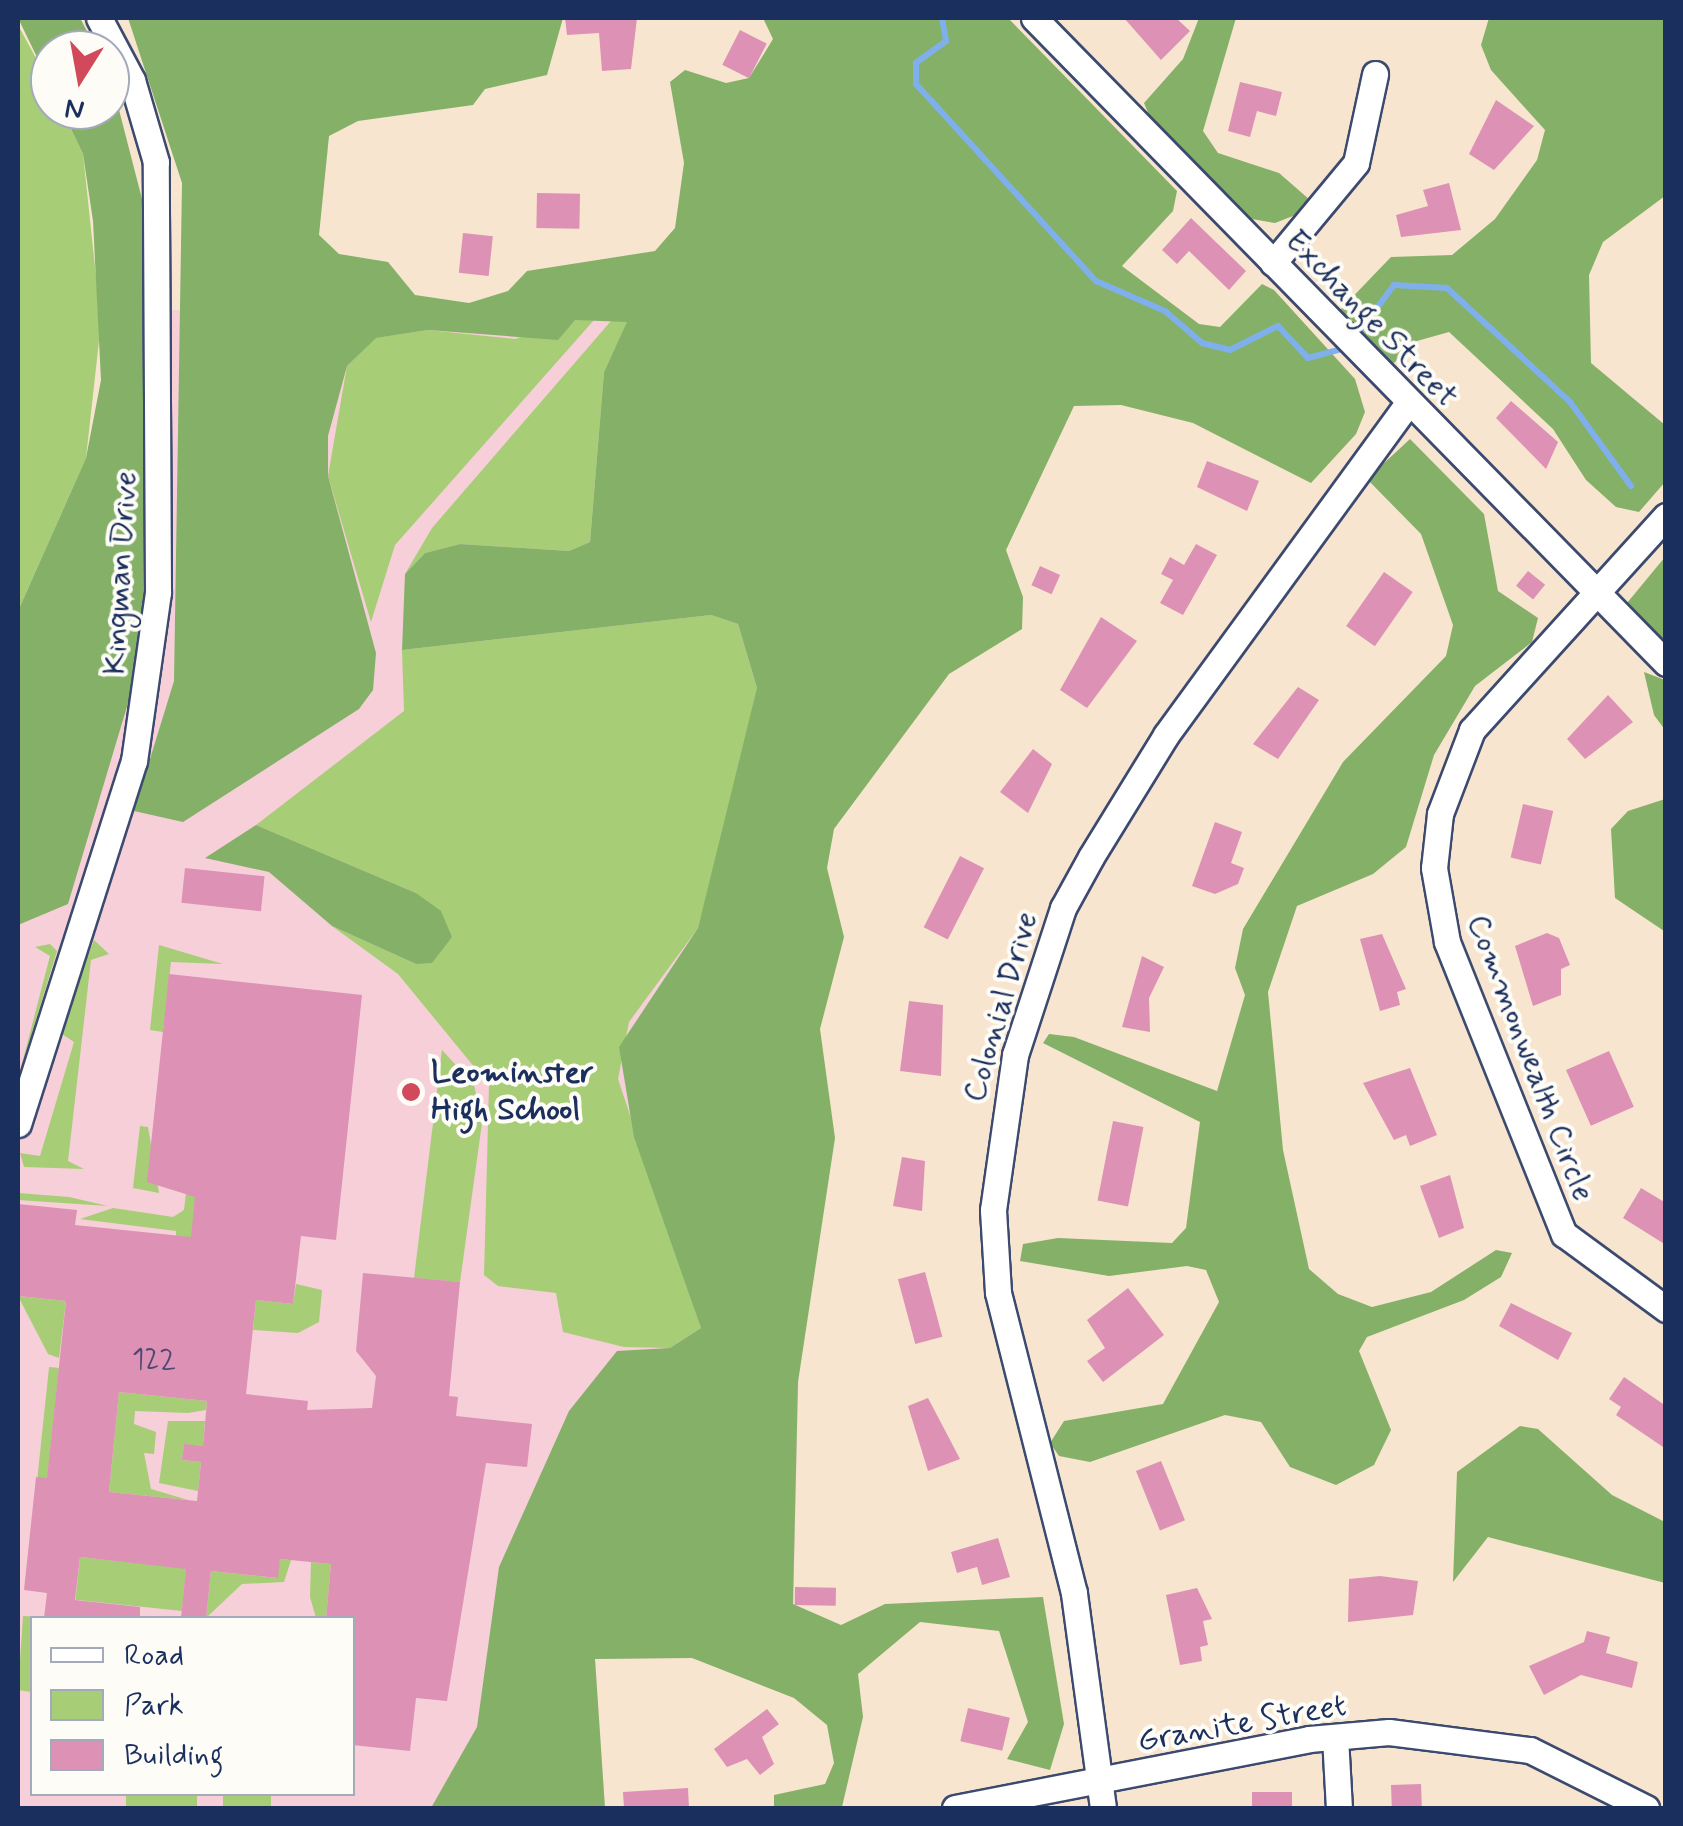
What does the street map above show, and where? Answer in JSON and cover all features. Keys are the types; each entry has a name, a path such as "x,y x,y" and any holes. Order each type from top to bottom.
{"street":[{"name":"Kingman Drive","path":"18,1124 134,762 158,592 156,162 132,80 99,18"},
{"name":"Exchange Street","path":"1034,18 1407,405 1666,662"},
{"path":"1272,263 1356,163 1375,74"},
{"name":"Colonial Drive","path":"1103,1808 1074,1593 998,1292 993,1210 1015,1055 1064,908 1091,857 1177,720 1407,405"},
{"name":"Commonwealth Circle","path":"1666,516 1472,730 1440,814 1438,910 1564,1234 1666,1309"},
{"name":"Granite Street","path":"956,1808 1336,1737 1461,1736 1530,1750 1646,1808"},
{"path":"1336,1737 1339,1808"}],"shaded area":[{"name":"Leominster High School","path":"133,309 743,324 1027,501 973,627 816,622 792,1656 595,1659 605,1808 18,1808 18,803"}],"green space":[{"path":"18,18 80,18 86,30 30,30 30,43"},
{"path":"128,18 563,18 547,75 485,89 473,105 358,121 329,136 319,235 339,254 388,262 415,295 469,303 508,291 527,271 655,251 675,228 684,163 670,82 685,70 726,83 749,78 773,39 763,18 1008,18 1177,191 1173,211 1122,266 1199,324 1220,327 1262,284 1274,290 1355,379 1365,412 1356,434 1311,483 1193,423 1121,405 1074,406 1006,550 1023,597 1022,629 949,674 834,829 827,868 844,937 820,1029 835,1138 798,1382 793,1604 841,1625 885,1604 1043,1597 1064,1724 1050,1770 1007,1759 1028,1722 999,1631 920,1622 858,1674 863,1717 842,1807 774,1808 774,1795 825,1784 834,1763 827,1725 794,1698 692,1658 595,1659 605,1808 431,1808 477,1727 499,1567 569,1411 617,1351 670,1348 701,1328 634,1137 619,1047 698,928 757,688 738,624 711,615 402,650 405,574 425,553 460,544 569,551 590,542 604,372 627,322 575,320 558,340 428,330 376,338 347,366 328,436 328,476 376,653 373,690 359,709 183,822 134,811 174,681 182,183"},
{"path":"1199,18 1236,18 1203,131 1218,153 1279,173 1310,200 1298,214 1275,223 1246,218 1149,115 1144,103 1183,59"},
{"path":"1489,18 1665,18 1665,196 1603,242 1589,275 1591,363 1665,425 1665,482 1639,512 1616,507 1586,480 1553,429 1449,332 1417,341 1394,363 1375,355 1340,310 1391,257 1452,255 1495,219 1537,160 1545,130 1491,70 1481,45"},
{"path":"18,25 30,47 30,130 72,130 83,154 101,323 86,458 18,611"},
{"path":"72,130 124,130 142,199 144,598 134,683 68,904 18,925 18,611 86,458 101,380 93,221 83,154"},
{"path":"575,320 594,320 395,545 371,622 328,476 347,366 375,338 428,330 515,339"},
{"path":"611,321 628,321 604,372 590,542 569,551 460,544 425,553 405,574 432,528"},
{"path":"1410,439 1484,514 1498,591 1538,618 1532,642 1475,686 1434,755 1406,847 1373,874 1297,906 1268,992 1283,1150 1309,1269 1338,1294 1372,1307 1431,1292 1496,1250 1512,1253 1501,1277 1464,1300 1367,1337 1359,1351 1391,1430 1374,1465 1336,1485 1290,1467 1261,1422 1225,1415 1090,1462 1059,1456 1050,1443 1064,1421 1163,1404 1219,1302 1206,1270 1187,1266 1109,1276 1020,1261 1023,1244 1058,1238 1172,1243 1186,1228 1200,1122 1043,1043 1049,1034 1074,1037 1217,1091 1245,995 1235,968 1243,929 1343,762 1446,656 1453,625 1421,534 1367,479"},
{"path":"1665,557 1665,642 1627,603"},
{"path":"711,615 738,624 757,688 754,723 698,928 629,1022 618,1079 701,1328 670,1348 624,1347 563,1332 556,1293 498,1286 484,1275 489,1085 398,974 332,926 416,964 416,893 256,825 404,711 402,650"},
{"path":"1644,672 1665,680 1665,730 1654,715"},
{"path":"1665,799 1665,966 1664,931 1615,898 1611,829 1628,811"},
{"path":"256,825 416,893 441,911 452,937 432,963 416,964 332,926 269,872 205,858"},
{"path":"94,940 109,954 91,960 68,1161 84,1169 24,1167 20,1153 40,1156 74,1042 59,1032"},
{"path":"50,944 57,951 18,1079 50,956 35,947"},
{"path":"159,945 223,964 171,962 163,1032 150,1030"},
{"path":"442,1050 474,1085 482,1123 460,1282 414,1278"},
{"path":"140,1126 148,1127 159,1193 133,1188"},
{"path":"187,1184 201,1185 190,1247 176,1246 176,1231 80,1219 113,1208 173,1217 184,1210"},
{"path":"18,1193 69,1197 108,1206 18,1200"},
{"path":"296,1284 322,1290 319,1322 298,1333 253,1330 256,1300 293,1304"},
{"path":"18,1296 66,1301 59,1358 48,1354"},
{"path":"49,1367 59,1368 47,1479 37,1478"},
{"path":"119,1392 207,1401 206,1410 188,1413 135,1411 134,1424 156,1432 154,1454 144,1453 151,1489 188,1500 109,1492"},
{"path":"168,1421 205,1421 203,1446 184,1445 182,1460 201,1462 198,1491 159,1483"},
{"path":"1520,1426 1538,1429 1612,1495 1665,1522 1665,1583 1488,1537 1453,1582 1457,1472"},
{"path":"80,1557 186,1568 182,1611 76,1600"},
{"path":"280,1559 291,1560 284,1582 242,1584 206,1616 211,1571 277,1578"},
{"path":"311,1562 331,1564 326,1616 315,1616 310,1597"},
{"path":"23,1616 30,1616 30,1692 18,1690"},
{"path":"126,1796 197,1796 197,1808 126,1808"},
{"path":"223,1796 271,1796 271,1808 223,1808"}],"building":[{"path":"565,18 637,18 631,69 602,71 599,33 567,35"},
{"path":"1124,18 1176,18 1190,31 1161,60"},
{"path":"740,30 767,44 749,78 722,65"},
{"path":"1240,82 1282,92 1276,116 1257,111 1250,137 1228,131"},
{"path":"1496,100 1534,126 1494,170 1469,154"},
{"path":"1449,183 1461,230 1401,237 1396,215 1428,206 1423,190"},
{"path":"537,193 580,194 579,229 536,228"},
{"path":"1191,218 1246,271 1229,290 1189,251 1177,264 1162,250"},
{"path":"463,233 493,236 489,276 459,273"},
{"path":"1511,401 1558,442 1546,469 1496,418"},
{"path":"1207,461 1259,481 1247,511 1197,487"},
{"path":"1196,544 1217,555 1183,615 1160,603 1173,580 1161,574 1170,557 1184,565"},
{"path":"1040,566 1060,575 1052,594 1031,585"},
{"path":"1528,571 1545,585 1533,600 1516,586"},
{"path":"1384,572 1413,592 1375,646 1346,626"},
{"path":"1101,617 1137,641 1087,708 1060,690"},
{"path":"1298,687 1319,700 1278,759 1253,744"},
{"path":"1608,695 1633,722 1585,759 1567,739"},
{"path":"1033,749 1052,764 1028,813 1000,792"},
{"path":"1523,804 1553,811 1541,865 1511,858"},
{"path":"1215,822 1242,832 1231,863 1244,868 1238,884 1215,894 1192,886"},
{"path":"960,856 984,868 948,940 924,927"},
{"path":"185,868 265,876 261,911 181,903"},
{"path":"1547,933 1559,938 1570,965 1561,969 1561,995 1533,1006 1515,946"},
{"path":"1382,934 1406,989 1397,992 1400,1005 1380,1011 1360,939"},
{"path":"1142,956 1164,967 1149,998 1150,1032 1122,1027"},
{"path":"169,974 362,995 336,1240 301,1236 293,1304 256,1300 246,1394 308,1401 307,1410 372,1408 376,1376 356,1351 363,1273 460,1282 449,1396 458,1397 456,1416 532,1424 527,1467 486,1463 447,1701 416,1698 410,1751 355,1745 355,1616 326,1616 331,1564 280,1559 278,1578 211,1571 206,1616 181,1616 186,1569 80,1557 75,1600 140,1607 140,1616 44,1616 47,1593 24,1590 36,1477 47,1478 66,1301 18,1296 18,1204 77,1210 75,1225 191,1237 195,1197 147,1182","holes":["119,1392 207,1401 203,1446 184,1444 182,1460 201,1462 197,1501 109,1492"]},
{"path":"909,1001 943,1005 941,1076 900,1071"},
{"path":"1609,1051 1634,1107 1591,1126 1566,1070"},
{"path":"1410,1068 1437,1135 1410,1146 1406,1135 1394,1140 1363,1083"},
{"path":"1113,1121 1143,1127 1128,1206 1098,1201"},
{"path":"902,1157 925,1161 922,1211 893,1206"},
{"path":"1450,1175 1464,1228 1439,1238 1420,1186"},
{"path":"1641,1188 1666,1203 1666,1245 1623,1218"},
{"path":"925,1272 942,1337 915,1344 898,1279"},
{"path":"1128,1288 1164,1335 1103,1382 1087,1361 1105,1348 1087,1320"},
{"path":"1511,1303 1572,1333 1558,1360 1499,1326"},
{"path":"1624,1377 1666,1406 1666,1449 1616,1415 1621,1407 1609,1399"},
{"path":"928,1398 960,1459 928,1471 908,1406"},
{"path":"1161,1461 1185,1520 1160,1530 1136,1471"},
{"path":"998,1538 1010,1577 982,1585 977,1567 957,1573 951,1552"},
{"path":"1380,1576 1418,1581 1413,1615 1348,1622 1349,1579"},
{"path":"795,1587 836,1588 836,1606 795,1605"},
{"path":"1197,1588 1212,1619 1203,1621 1208,1645 1200,1647 1202,1661 1180,1665 1166,1595"},
{"path":"1587,1631 1610,1637 1606,1653 1638,1662 1632,1688 1581,1675 1544,1695 1529,1666 1584,1642"},
{"path":"968,1708 1010,1718 1002,1751 960,1741"},
{"path":"767,1709 779,1724 762,1737 774,1764 760,1775 747,1759 727,1767 714,1749"},
{"path":"1421,1784 1422,1808 1392,1808 1391,1785"},
{"path":"688,1788 689,1808 624,1808 623,1792"},
{"path":"1252,1792 1292,1792 1292,1808 1252,1808"}],"waterway":[{"path":"942,18 946,41 916,63 916,84 1096,281 1165,311 1202,343 1230,350 1278,326 1308,358 1349,347"},
{"path":"1356,336 1394,285 1447,288 1570,402 1631,486"}],"place":[{"name":"Leominster High School","path":"411,1092"}]}
